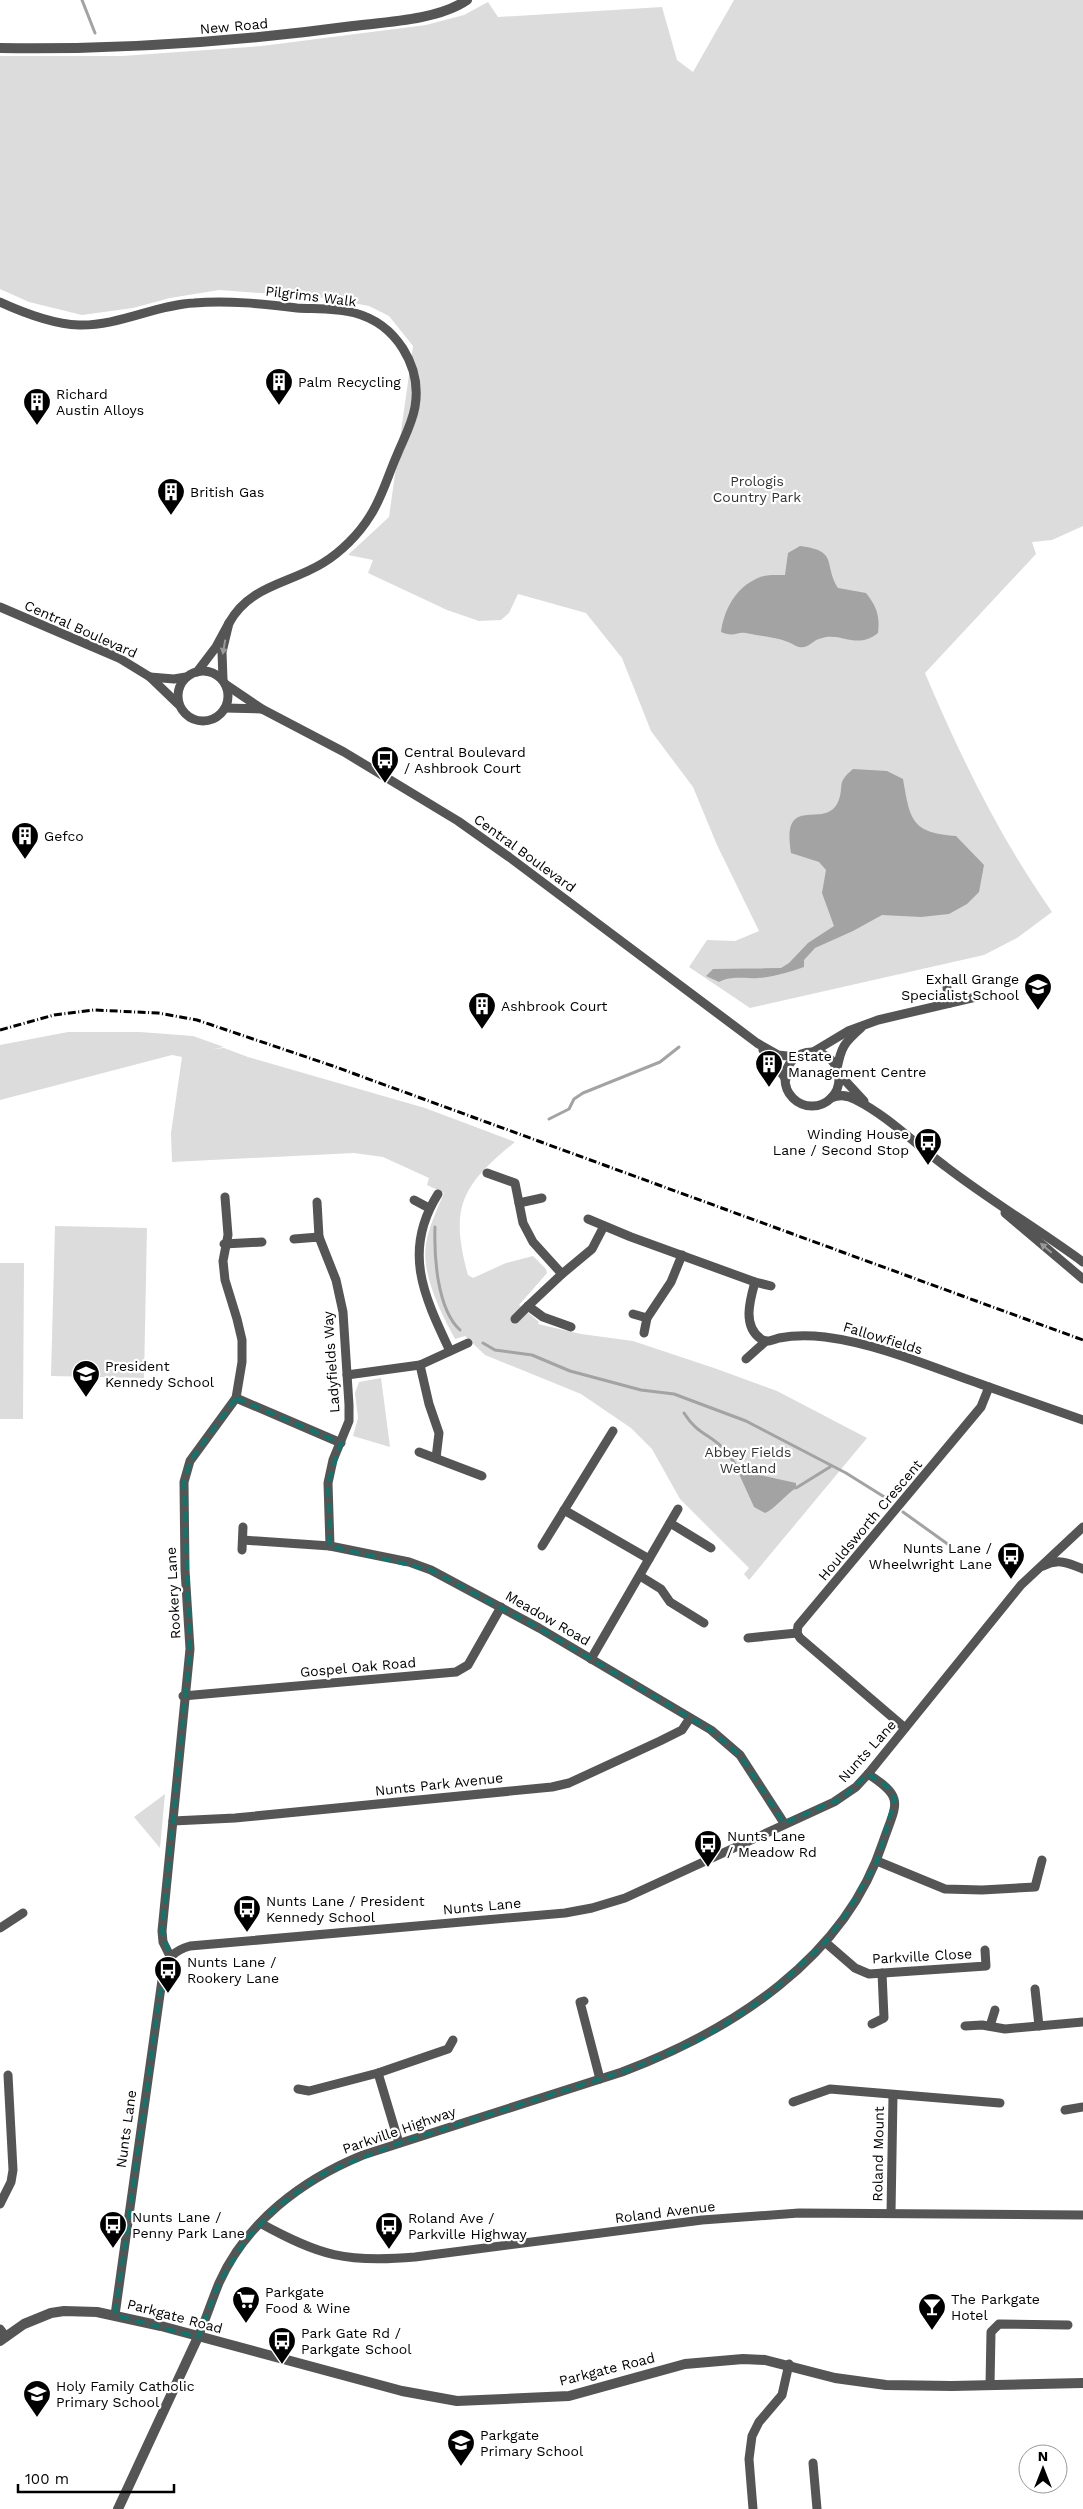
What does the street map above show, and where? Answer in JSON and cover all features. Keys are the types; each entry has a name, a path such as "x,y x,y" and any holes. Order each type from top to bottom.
{"street":[{"name":"New Road","path":"0,48 136,48 274,36 408,19 453,8 467,0"},
{"name":"Pilgrims Walk","path":"0,302 53,321 78,325 113,322 172,306 194,303 250,303 354,313 373,320 390,332 414,370 415,408 370,517 353,538 323,563 249,598 236,609 216,647 196,672"},
{"name":"Central Boulevard","path":"0,607 119,658 150,677 178,704"},
{"name":"Pilgrims Walk","path":"224,682 222,652 229,623"},
{"path":"196,672 210,672 224,682 228,698 225,708 217,717 210,721 197,721 185,714 178,704 178,691 186,677 196,672"},
{"name":"Central Boulevard","path":"150,677 174,679 186,677"},
{"name":"Central Boulevard","path":"224,682 262,709 344,752 458,821 756,1043 778,1055 797,1057"},
{"name":"Central Boulevard","path":"225,708 262,709"},
{"path":"947,988 950,1003"},
{"path":"871,1108 849,1097 840,1096 815,1105 804,1104 790,1093 786,1079 788,1068 797,1057 813,1052 848,1031 914,1010 976,997"},
{"path":"831,1098 839,1084 838,1071 841,1049 864,1025"},
{"name":"Central Boulevard","path":"756,1043 786,1079"},
{"path":"813,1052 826,1056 871,1108 986,1197 1083,1279"},
{"path":"487,1174 515,1183 523,1223 533,1242 562,1274"},
{"path":"438,1194 429,1208 419,1234 419,1266 427,1303 450,1351"},
{"path":"986,1197 1034,1226 1083,1262"},
{"name":"Rookery Lane","path":"170,1956 163,1942 162,1931 183,1696 190,1649 185,1570 184,1482 190,1460 236,1398 242,1362 242,1340 225,1280 224,1244 228,1235 225,1198"},
{"path":"519,1203 542,1198"},
{"path":"414,1200 429,1208"},
{"name":"Ladyfields Way","path":"317,1202 319,1237 336,1280 343,1312 349,1421 333,1460 328,1483 330,1546"},
{"path":"588,1219 754,1282 771,1286"},
{"path":"515,1319 562,1274 592,1249 604,1226"},
{"path":"294,1239 319,1237"},
{"path":"224,1244 262,1242"},
{"path":"644,1333 648,1318 671,1282 682,1255"},
{"path":"754,1282 749,1303 749,1319 756,1334 766,1342"},
{"path":"528,1306 543,1317 572,1327"},
{"path":"633,1314 648,1318"},
{"name":"Fallowfields","path":"746,1359 766,1342 794,1335 833,1338 862,1345 989,1387"},
{"path":"347,1375 420,1365 466,1344"},
{"path":"420,1365 429,1404 439,1433 436,1458"},
{"path":"989,1387 1083,1420"},
{"name":"Houldsworth Crescent","path":"797,1633 798,1626 981,1407 989,1387"},
{"path":"236,1398 341,1443"},
{"path":"542,1546 612,1430"},
{"path":"419,1452 482,1476"},
{"path":"591,1659 678,1509"},
{"path":"564,1510 649,1559"},
{"path":"670,1523 711,1548"},
{"name":"Meadow Road","path":"243,1527 242,1545 330,1546 409,1562 431,1570 501,1607 711,1730 740,1755 784,1823"},
{"name":"Nunts Lane","path":"114,2314 163,1973 170,1956 182,1948 190,1946 565,1913 592,1908 642,1891 784,1823 842,1798 868,1774 1021,1585 1083,1527"},
{"name":"Nunts Lane","path":"1035,1572 1049,1562 1059,1561 1083,1570"},
{"path":"640,1576 661,1589 670,1602 704,1623"},
{"name":"Gospel Oak Road","path":"183,1696 456,1672 468,1665 501,1607"},
{"path":"748,1638 797,1633 800,1638 906,1728"},
{"name":"Nunts Park Avenue","path":"173,1821 235,1818 552,1787 569,1783 667,1738 682,1730 690,1718"},
{"name":"Parkville Highway","path":"198,2337 224,2274 236,2253 260,2223 296,2191 322,2174 362,2155 600,2079 658,2058 701,2039 733,2020 767,1996 825,1942 846,1914 877,1861 893,1814 895,1800 887,1786 868,1774"},
{"path":"877,1861 945,1888 982,1890 1035,1887 1042,1860"},
{"path":"0,1928 23,1913"},
{"name":"Parkville Close","path":"825,1942 863,1972 882,1973 986,1966 985,1950"},
{"path":"872,2024 884,2018 882,1973"},
{"path":"1035,1989 1039,2026"},
{"path":"580,2002 600,2079"},
{"path":"990,2026 994,2010"},
{"path":"966,2026 990,2026 1005,2029 1083,2022"},
{"path":"298,2089 309,2091 378,2073 448,2049 453,2040"},
{"path":"378,2073 399,2143"},
{"path":"0,2204 11,2182 13,2170 8,2075"},
{"name":"Roland Mount","path":"793,2102 830,2089 1000,2103"},
{"name":"Roland Mount","path":"891,2213 893,2095"},
{"path":"1065,2110 1083,2107"},
{"name":"Roland Avenue","path":"260,2223 311,2249 339,2256 372,2260 425,2256 702,2220 799,2213 1083,2214"},
{"name":"Parkgate Road","path":"2,2336 35,2319 64,2310 114,2314 402,2391 457,2401 569,2396 662,2369 704,2361 743,2359 789,2364 858,2382 923,2386 1083,2383"},
{"path":"990,2385 991,2332 996,2326 999,2324 1068,2325"},
{"path":"118,2509 198,2337"},
{"path":"753,2509 749,2459 752,2436 759,2422 782,2395 789,2364"},
{"path":"813,2463 817,2509"}],"highlighted area":[{"path":"236,1398 341,1443 328,1483 330,1546 431,1570 539,1628 711,1730 740,1755 784,1823 842,1798 868,1774 887,1786 895,1799 877,1861 846,1914 825,1942 767,1996 701,2039 631,2069 399,2143 322,2174 274,2209 245,2241 219,2283 198,2337 115,2315 163,1973 170,1956 162,1931 190,1649 184,1482 190,1461"}],"green space":[{"name":"Prologis Country Park","path":"734,0 1083,0 1083,526 1052,540 1032,542 1036,554 925,673 952,735 982,796 1015,855 1052,912 1017,938 984,955 750,1008 689,967 707,940 735,941 759,931 717,845 693,787 651,731 622,658 586,613 518,594 509,613 501,620 479,621 447,610 368,573 373,560 348,555 389,517 413,346 389,316 369,306 327,298 219,290 170,298 133,308 82,315 29,302 0,289 0,56 122,56 262,46 426,25 464,15 488,2 498,17 662,7 677,60 693,72"},
{"name":"Abbey Fields Wetland","path":"68,1032 140,1032 193,1036 224,1047 213,1049 224,1048 248,1057 425,1108 515,1142 483,1171 464,1199 460,1232 462,1252 468,1275 473,1278 506,1263 533,1256 546,1269 547,1273 519,1305 539,1322 538,1324 581,1334 633,1341 714,1368 777,1391 867,1438 749,1580 744,1574 749,1568 680,1499 652,1449 631,1428 581,1394 485,1355 465,1336 455,1339 433,1293 426,1268 427,1237 444,1193 427,1185 429,1178 383,1157 354,1153 172,1162 171,1133 182,1057 172,1055 0,1100 0,1045"},
{"path":"55,1226 147,1228 144,1378 51,1376"},
{"path":"0,1263 24,1263 23,1419 0,1419"},
{"path":"381,1378 390,1447 353,1436 358,1418 355,1393 359,1382"},
{"path":"165,1794 160,1848 134,1817"}],"shaded area":[{"path":"800,546 812,548 825,555 838,588 866,593 877,612 879,622 878,633 862,640 827,637 816,640 807,646 798,647 789,642 773,638 746,633 730,634 721,632 728,608 737,594 750,582 761,577 785,575 788,553"},
{"path":"853,769 887,771 903,779 908,804 915,821 921,827 930,831 956,836 984,865 979,892 967,904 949,914 921,917 882,915 853,931 815,948 804,960 804,967 793,971 770,977 734,978 719,982 706,976 713,969 781,968 789,963 808,943 834,926 822,893 826,870 819,862 791,853 790,834 792,823 798,817 832,810 840,797 844,778"},
{"path":"741,1468 751,1473 796,1483 796,1488 765,1513 754,1507 739,1474 738,1470"}],"waterway":[{"path":"82,0 95,33"},
{"path":"549,1119 569,1109 574,1099 583,1093 660,1062 679,1047"},
{"path":"435,1227 438,1282 446,1309 452,1321 460,1330"},
{"path":"483,1343 495,1350 532,1355 570,1371 641,1390 674,1394 746,1421 846,1473 886,1498"},
{"path":"684,1413 699,1430 727,1452 739,1469"},
{"path":"796,1488 830,1467"},
{"path":"903,1512 949,1545"}],"railway":[{"path":"0,1030 54,1015 94,1010 158,1013 197,1020 333,1066 1083,1340"}],"place":[{"name":"Palm Recycling","path":"279,406"},
{"name":"Richard Austin Alloys","path":"37,426"},
{"name":"British Gas","path":"171,516"},
{"name":"Central Boulevard / Ashbrook Court","path":"385,784"},
{"name":"Gefco","path":"25,860"},
{"name":"Exhall Grange Specialist School","path":"1038,1011"},
{"name":"Ashbrook Court","path":"482,1030"},
{"name":"Estate Management Centre","path":"769,1088"},
{"name":"Winding House Lane / Second Stop","path":"928,1166"},
{"name":"President Kennedy School","path":"86,1398"},
{"name":"Nunts Lane / Wheelwright Lane","path":"1011,1580"},
{"name":"Nunts Lane / Meadow Rd","path":"708,1868"},
{"name":"Nunts Lane / President Kennedy School","path":"247,1933"},
{"name":"Nunts Lane / Rookery Lane","path":"168,1994"},
{"name":"Nunts Lane / Penny Park Lane","path":"113,2249"},
{"name":"Roland Ave / Parkville Highway","path":"389,2250"},
{"name":"Parkgate Food & Wine","path":"246,2324"},
{"name":"The Parkgate Hotel","path":"932,2331"},
{"name":"Park Gate Rd / Parkgate School","path":"282,2365"},
{"name":"Holy Family Catholic Primary School","path":"37,2418"},
{"name":"Parkgate Primary School","path":"461,2467"}]}
